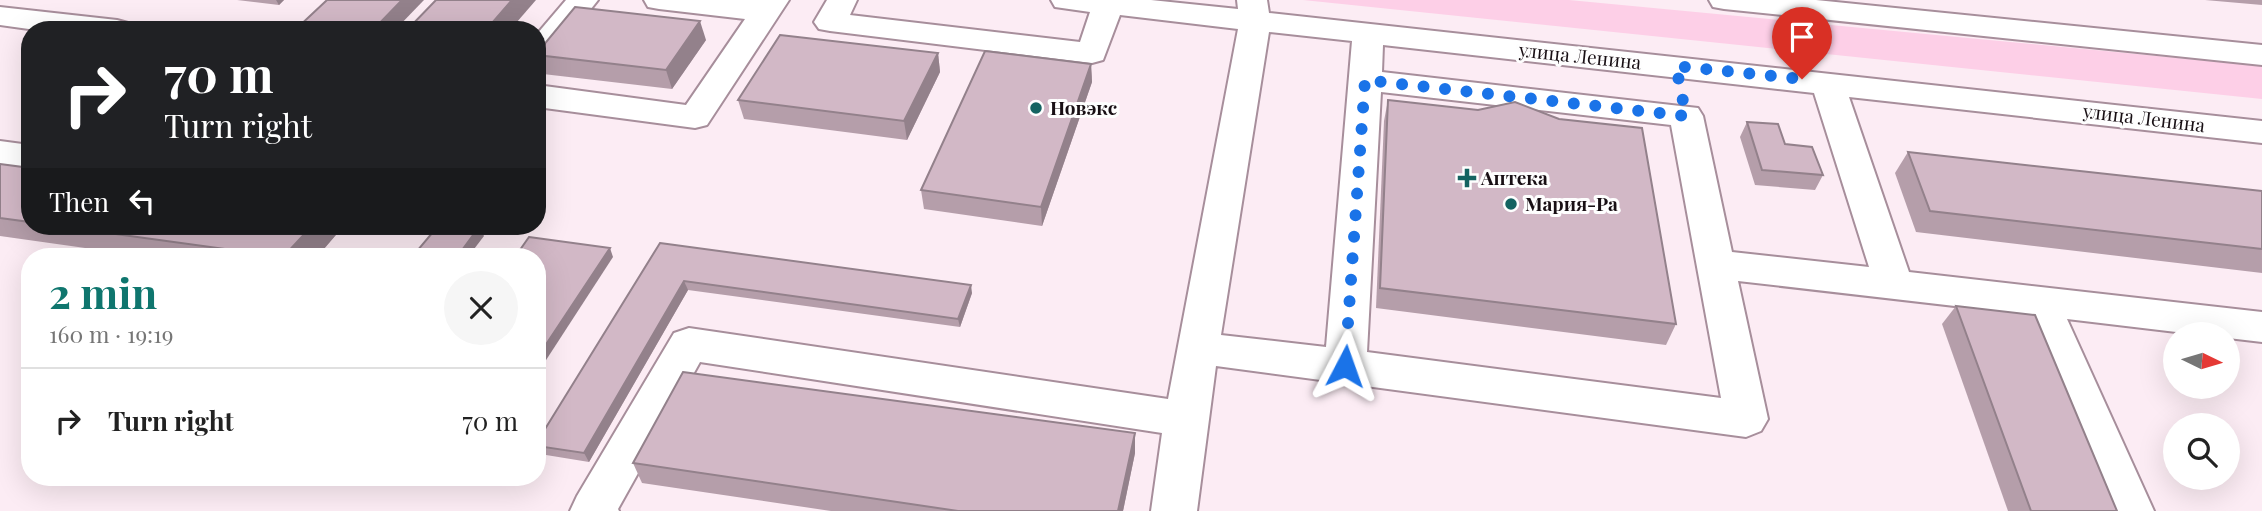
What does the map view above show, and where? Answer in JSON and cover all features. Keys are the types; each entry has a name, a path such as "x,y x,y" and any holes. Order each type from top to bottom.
{"street":[{"path":"546,44 583,0"},
{"path":"659,0 769,6"},
{"path":"842,0 830,22 1092,53 1108,5"},
{"name":"улица Ленина","path":"1066,0 1108,5 1254,11 1368,35 1827,82 2262,132"},
{"path":"1724,0 2262,55"},
{"path":"546,97 695,117 769,6"},
{"path":"1174,511 1186,419 1254,11"},
{"path":"0,16 42,21"},
{"path":"1345,366 1368,35"},
{"path":"1198,348 1746,419 1676,66"},
{"path":"1365,80 1686,116"},
{"path":"1827,82 1894,284"},
{"path":"0,153 21,156"},
{"path":"1716,264 2262,327"},
{"path":"2039,302 2131,511"},
{"path":"596,511 593,510 689,344 1186,419"}],"shaded area":[{"path":"1303,0 1569,0 2262,66 2262,99"}],"building":[{"path":"327,0 402,0 382,21 305,21"},
{"path":"436,0 512,0 494,21 416,21"},
{"path":"575,7 700,21 666,70 546,56 546,42"},
{"path":"780,35 938,53 904,121 738,100"},
{"path":"985,51 1091,64 1041,207 921,190"},
{"path":"1388,100 1478,110 1515,102 1559,119 1642,128 1676,324 1380,288"},
{"path":"1747,122 1778,124 1785,144 1812,147 1823,175 1762,170"},
{"path":"1908,152 2262,191 2262,249 1930,211"},
{"path":"0,164 21,167 21,221 0,218"},
{"path":"123,235 304,235 291,248 217,248"},
{"path":"430,235 473,235 464,248 420,248"},
{"path":"529,237 610,248 546,344 546,248 521,248"},
{"path":"660,243 971,285 958,319 684,281 584,453 546,447 546,427"},
{"path":"1956,306 2035,315 2117,511 2031,511"},
{"path":"683,372 1135,433 1118,511 958,511 633,463"}],"place":[{"name":"Новэкс","path":"1036,108"},
{"name":"Аптека","path":"1467,178"},
{"name":"Мария-Ра","path":"1511,204"}],"route":[{"path":"1345,366 1365,80 1686,116 1676,66 1802,79"}]}
